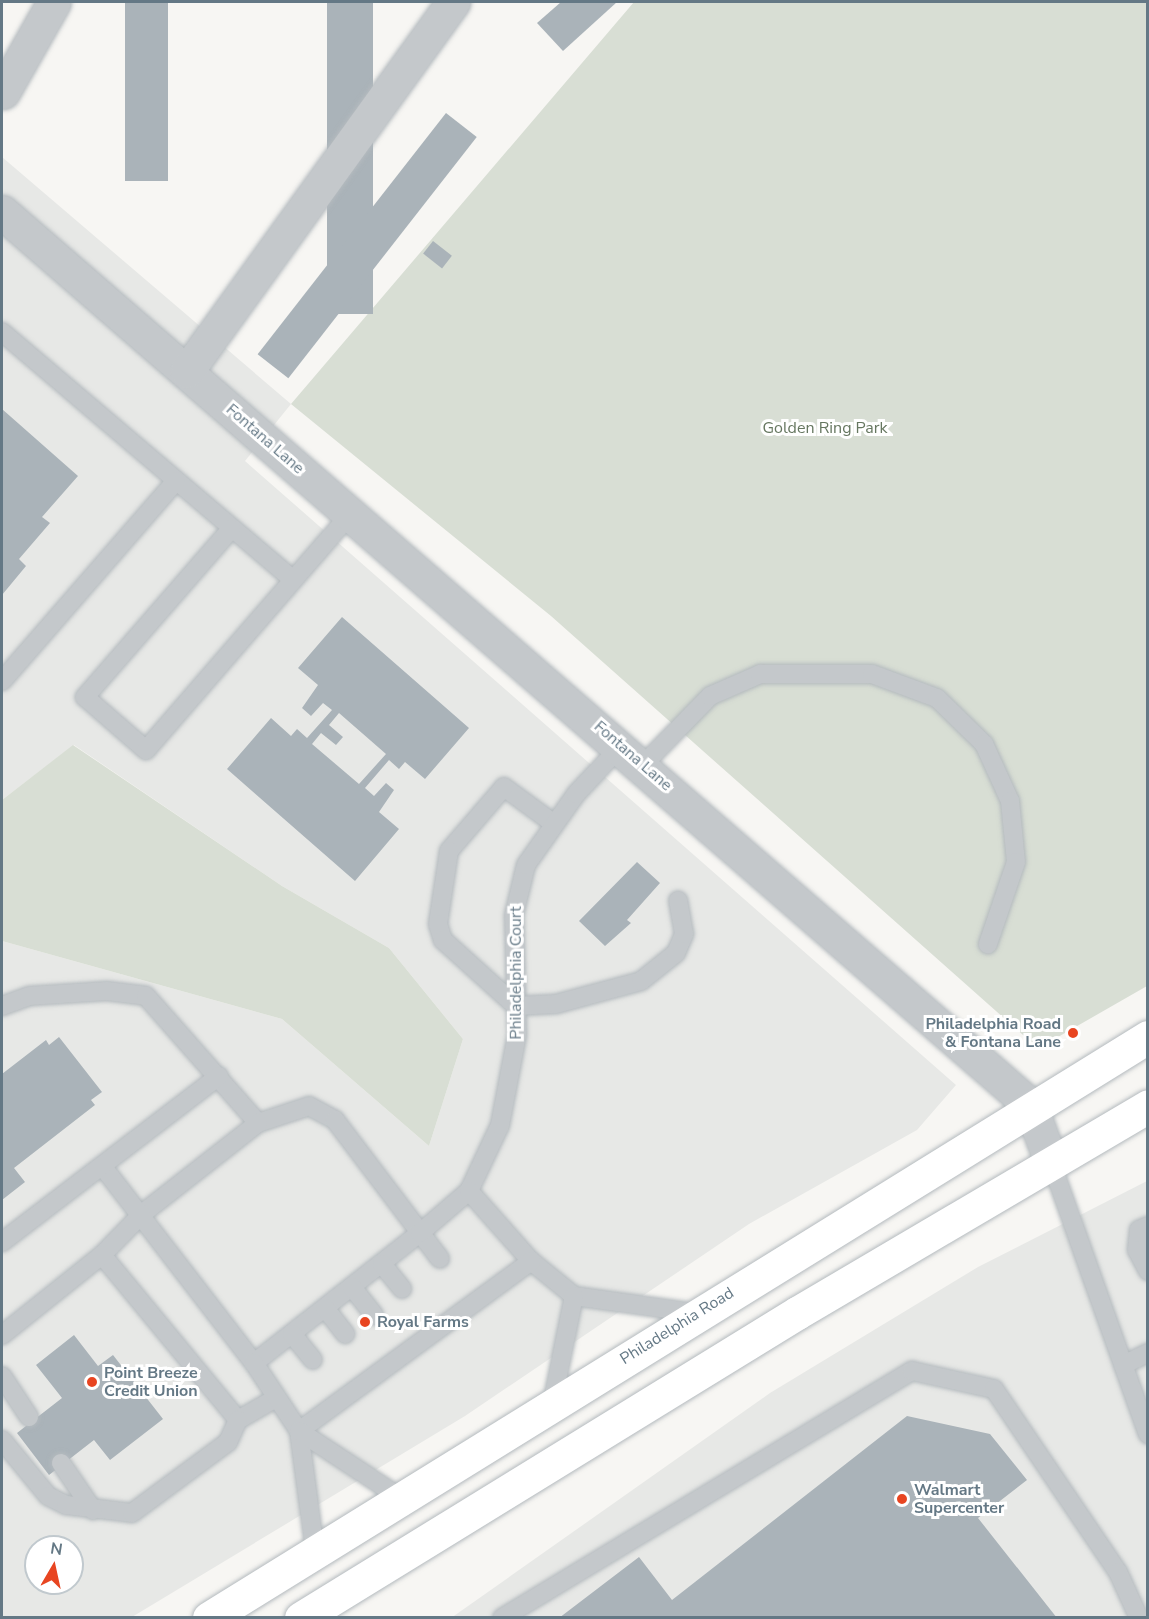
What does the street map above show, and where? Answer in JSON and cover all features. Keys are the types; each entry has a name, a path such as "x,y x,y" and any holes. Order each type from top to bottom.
{"main road":[{"name":"Philadelphia Road","path":"209,1617 1030,1105 1148,1037"},
{"path":"301,1617 1051,1162 1148,1106"}],"street":[{"path":"3,92 54,2"},
{"path":"187,371 453,2"},
{"name":"Fontana Lane","path":"2,212 632,755 1030,1105 1051,1162"}],"lane":[{"path":"2,332 292,580"},
{"path":"2,681 176,481"},
{"path":"231,529 85,697 146,750 351,513"},
{"name":"Philadelphia Court","path":"254,1363 382,1264 469,1191 489,1156 507,1101 517,1035 518,889 526,866 553,823 632,755 710,696 760,674 872,674 937,698 984,744 1010,801 1016,862 988,944"},
{"path":"553,823 504,787 449,851 438,924 444,940 516,1006 556,1004 641,981 676,953 684,934 678,901"},
{"path":"2,1006 29,996 146,996 219,1076 258,1123"},
{"path":"2,1242 219,1076"},
{"path":"2,1335 102,1255 142,1214 258,1123 309,1106 334,1120 440,1259"},
{"path":"1051,1162 1148,1434"},
{"path":"103,1167 142,1214 254,1363 299,1431 401,1498"},
{"path":"469,1191 531,1261 574,1296 698,1313"},
{"path":"1148,1226 1139,1230 1137,1250 1148,1271"},
{"path":"102,1255 238,1419"},
{"path":"299,1431 340,1394 399,1348 470,1297 531,1261"},
{"path":"382,1264 402,1289"},
{"path":"352,1287 374,1315"},
{"path":"552,1404 574,1296"},
{"path":"325,1308 345,1334"},
{"path":"292,1334 313,1360"},
{"path":"1123,1365 1148,1353"},
{"path":"502,1617 912,1371 994,1389 1118,1572 1139,1617"},
{"path":"2,1376 29,1417"},
{"path":"2,1440 48,1496 93,1510 132,1513 228,1442 238,1419 276,1398"},
{"path":"299,1431 315,1551"},
{"path":"61,1463 93,1510"}],"shaded area":[{"path":"2,157 291,404 245,461 956,1085 917,1130 749,1224 465,1416 132,1617 2,1617 2,941 282,1019 429,1146 463,1039 389,948 282,886 74,745 2,800"},
{"path":"1147,1181 1147,1617 451,1618 770,1393 978,1267"}],"green space":[{"name":"Golden Ring Park","path":"634,2 1147,2 1147,986 1051,1041 1032,1043 551,616 291,404"},
{"path":"73,745 282,886 389,948 463,1039 429,1146 282,1019 2,941 2,800"}],"building":[{"path":"125,2 168,2 168,181 125,181"},
{"path":"327,2 373,2 373,314 327,314"},
{"path":"561,2 617,2 563,51 537,23"},
{"path":"446,113 477,137 288,378 258,354"},
{"path":"433,241 452,256 442,268 423,254"},
{"path":"2,409 78,476 42,517 50,523 19,559 26,566 2,595"},
{"path":"342,617 469,728 425,779 405,762 399,769 389,760 365,788 374,796 386,783 394,790 379,812 399,829 355,881 227,769 271,718 291,736 297,729 307,738 332,710 323,703 311,716 302,708 318,685 298,668","holes":["339,713 386,754 359,784 312,744 321,733 336,745 343,737 329,725"]},
{"path":"637,862 660,883 627,920 631,923 605,946 579,921"},
{"path":"59,1037 102,1092 91,1100 95,1105 14,1168 25,1182 2,1200 2,1074 46,1040 49,1045"},
{"name":"Point Breeze Credit Union","path":"74,1335 98,1366 113,1355 163,1419 110,1460 94,1440 49,1475 17,1433 62,1398 36,1365"},
{"name":"Walmart Supercenter","path":"907,1416 990,1434 1027,1480 978,1518 1057,1618 559,1618 639,1557 672,1600"}],"place":[{"name":"Philadelphia Road & Fontana Lane","path":"1073,1033"},
{"name":"Royal Farms","path":"365,1322"},
{"name":"Point Breeze Credit Union","path":"92,1382"},
{"name":"Walmart Supercenter","path":"902,1499"}]}
